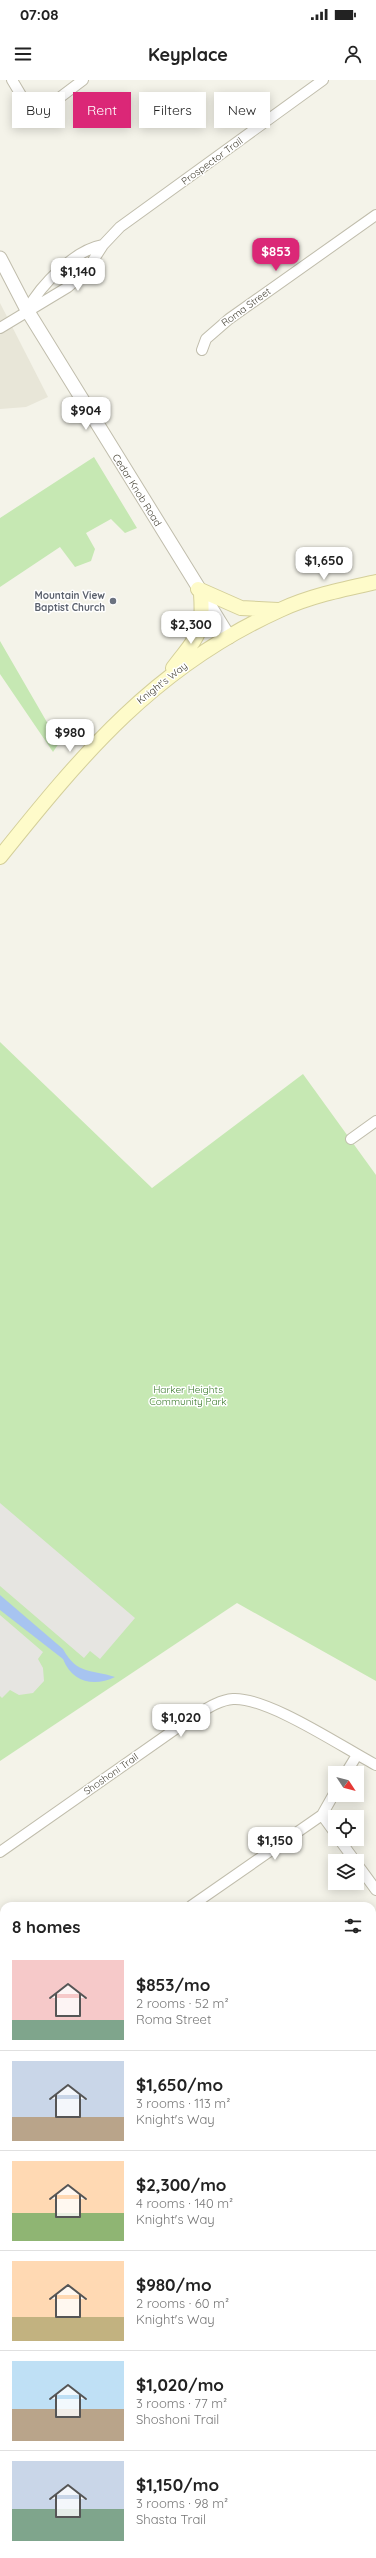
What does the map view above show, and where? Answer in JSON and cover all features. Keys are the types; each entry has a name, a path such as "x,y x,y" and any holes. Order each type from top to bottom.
{"main road":[{"name":"Knight's Way","path":"0,857 86,754 117,721 167,677 229,637 281,610 320,596 376,582"},
{"path":"167,677 198,636 202,617 199,591 241,608 281,610"}],"street":[{"path":"12,80 34,117 83,80"},
{"name":"Prospector Trail","path":"27,310 45,302 68,287 94,261 103,245 120,227 323,80"},
{"name":"Roma Street","path":"202,350 206,339 229,319 376,215"},
{"name":"Prospector Trail","path":"27,310 37,293 79,255 92,247 103,245"},
{"name":"Cedar Knob Road","path":"0,258 27,310 199,591 229,637"},
{"path":"0,328 27,310"},
{"path":"351,1140 376,1121"},
{"name":"Shoshoni Trail","path":"0,1852 194,1716 221,1702 232,1699 266,1705 376,1764"},
{"path":"350,1766 357,1755"},
{"path":"196,1902 322,1815 329,1802"},
{"path":"322,1815 328,1823"},
{"path":"364,1874 376,1890"}],"shaded area":[{"path":"0,303 48,397 26,407 0,409"},
{"path":"0,1503 135,1618 100,1659 90,1651 84,1658 0,1586"},
{"path":"0,1615 43,1652 38,1659 43,1668 44,1681 33,1693 19,1695 10,1690 2,1698 0,1696"}],"green space":[{"path":"94,457 137,528 125,533 111,519 86,533 95,549 91,561 75,567 60,547 0,587 0,518"},
{"path":"0,641 59,743 53,752 0,674"},
{"name":"Harker Heights Community Park","path":"0,1042 152,1188 303,1074 376,1175 376,1681 237,1603 0,1761"}],"water":[{"path":"0,1595 63,1649 68,1657 79,1667 85,1670 115,1677 100,1682 85,1681 78,1678 67,1667 63,1659 0,1610"}],"place":[{"name":"Mountain View Baptist Church","path":"113,601"}]}
